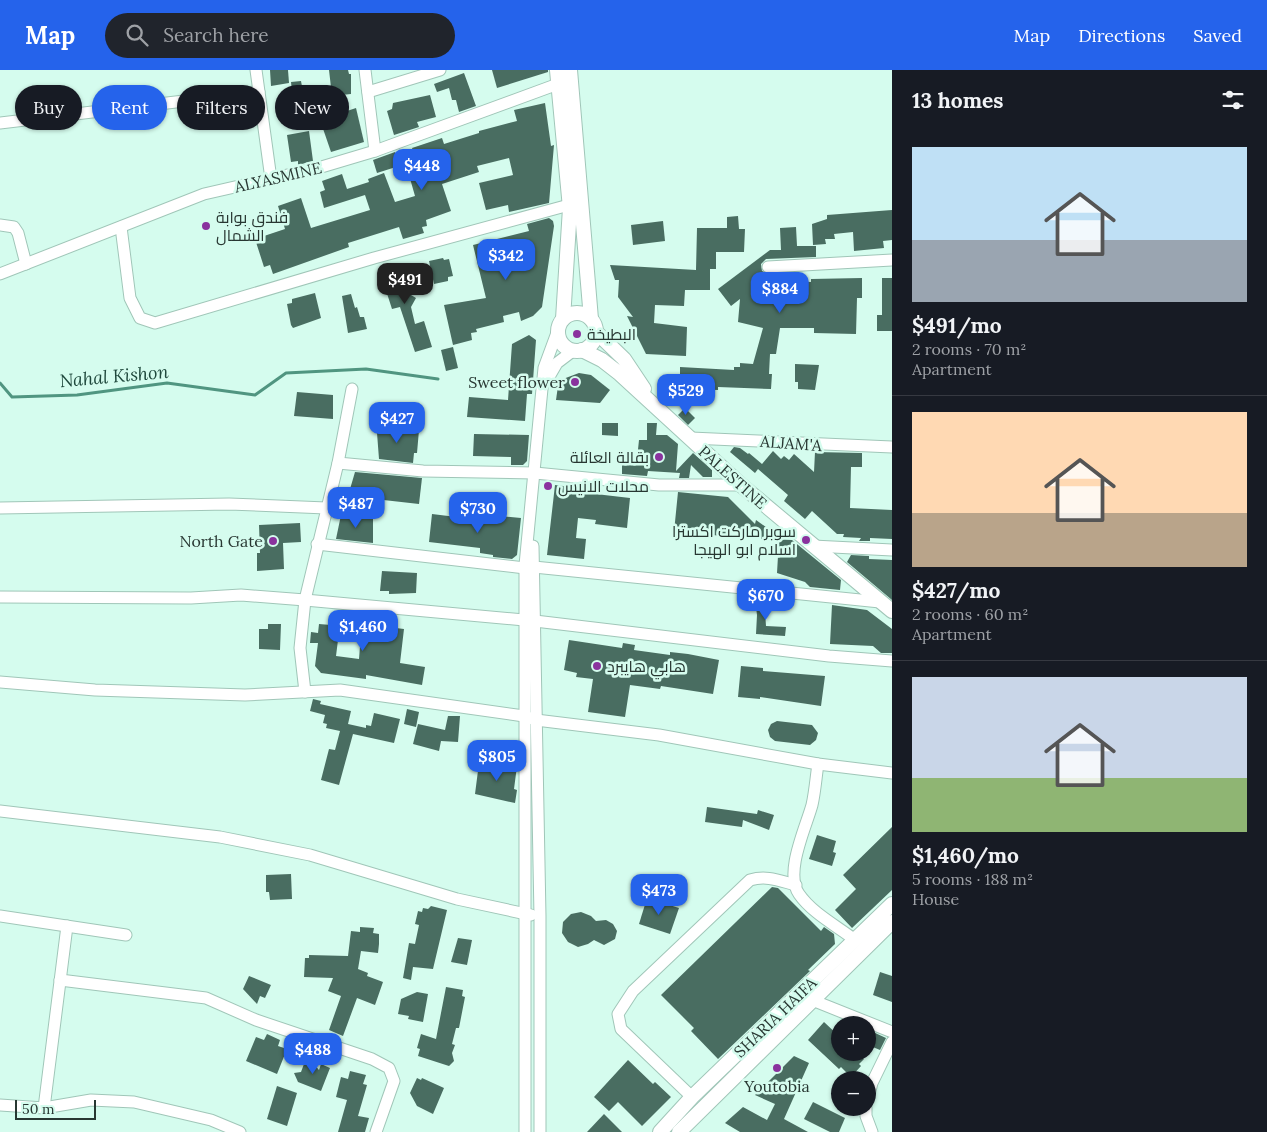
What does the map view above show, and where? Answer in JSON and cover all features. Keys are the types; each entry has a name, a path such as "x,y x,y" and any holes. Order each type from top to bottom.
{"main road":[{"path":"558,77 569,205 560,325 561,342 578,350 592,343 593,325 570,70"},
{"path":"560,325 574,313 580,313 624,359 642,385 646,397"},
{"name":"PALESTINE","path":"578,350 602,360 646,397 741,485 892,611"},
{"name":"SHARIA HAIFA","path":"660,1132 692,1097 892,904"},
{"path":"679,1132 812,1000 886,936 892,922"}],"street":[{"path":"256,70 257,85"},
{"path":"365,70 375,151"},
{"path":"368,92 440,70"},
{"name":"ALYASMINE","path":"0,274 204,194 318,168 375,151 558,77"},
{"path":"0,123 177,102"},
{"path":"264,130 271,179"},
{"path":"121,227 130,298 140,318 156,323 374,258 569,205"},
{"path":"0,224 14,227 18,233 26,264"},
{"path":"768,267 892,260"},
{"path":"540,1132 540,916 536,720 530,622 530,567 535,473 544,368 560,325"},
{"path":"543,388 557,362 578,350"},
{"path":"305,692 300,648 306,600 338,463 352,389"},
{"name":"ALJAM'A","path":"690,438 892,447"},
{"path":"338,463 423,471 535,473 659,485 741,485"},
{"path":"0,508 229,504 326,508"},
{"path":"318,544 880,602"},
{"path":"813,546 892,550"},
{"path":"0,597 181,598 241,595 530,622 829,656 892,661"},
{"path":"524,1132 524,716 530,622"},
{"path":"0,682 95,690 236,695 340,690 524,716 536,720 659,735 818,764 892,773"},
{"path":"818,764 812,804 797,851 796,885 798,893 815,910 855,940"},
{"path":"0,811 220,837 310,856 457,898 525,915 540,916"},
{"path":"692,1097 625,1036 618,1022 618,1014 634,991 750,880 760,877 770,878 796,885"},
{"path":"0,916 126,935"},
{"path":"44,1108 66,926"},
{"path":"60,980 206,998 256,1020 372,1059 389,1068 394,1081 376,1132"},
{"path":"812,1000 892,1032"},
{"path":"876,1075 892,1042"},
{"path":"0,1106 44,1108 91,1100 134,1102 210,1120 240,1132"},
{"path":"866,1116 872,1132"}],"building":[{"path":"270,70 288,70 289,83 271,86"},
{"path":"329,70 348,70 349,74 351,74 351,94 349,94 349,85 331,85"},
{"path":"492,70 548,70 548,72 497,88"},
{"path":"464,73 476,106 459,112 456,100 452,100 449,88 437,92 434,84"},
{"path":"301,81 302,85 291,85 291,82"},
{"path":"430,95 436,117 417,122 419,127 394,135 387,111 392,109 393,103"},
{"path":"545,103 551,146 554,145 549,203 509,212 508,205 486,210 479,183 513,175 509,158 477,166 479,172 442,184 451,211 426,220 427,226 422,227 424,233 403,239 399,227 348,243 349,247 273,274 270,265 264,267 255,239 285,229 278,206 301,198 311,228 370,210 365,195 324,208 320,192 325,190 322,181 342,174 347,189 369,182 368,179 384,173 395,202 415,196 407,168 418,164 412,148 442,138 444,144 479,133 479,131 517,121 514,110"},
{"path":"356,108 364,142 331,152 323,130 349,130 349,110"},
{"path":"309,131 313,161 298,165 298,161 291,162 287,135"},
{"path":"395,152 399,166 377,173 373,160"},
{"path":"892,210 892,240 883,241 884,248 854,251 853,232 834,234 835,239 825,239 826,244 813,245 812,224 827,219 827,215"},
{"path":"738,216 739,229 745,229 744,252 716,252 716,269 710,269 710,290 685,290 684,306 655,305 654,323 687,327 686,356 646,354 627,316 633,317 618,297 619,280 615,280 610,265 696,270 697,228 727,228 727,217"},
{"path":"549,218 553,221 554,226 542,307 533,316 521,321 519,312 503,316 504,322 476,329 477,332 471,333 472,340 453,345 444,305 486,298 473,245 529,231 527,224"},
{"path":"663,221 665,241 633,245 631,225"},
{"path":"796,227 797,246 816,246 816,257 766,259 761,264 762,271 769,274 770,281 811,282 811,279 862,278 862,298 857,298 856,334 814,333 814,328 780,328 776,354 770,354 769,374 772,374 771,389 718,387 718,390 685,389 685,382 680,382 680,367 734,370 734,367 740,367 740,363 753,364 763,328 738,322 740,299 731,306 718,289 770,250 781,250 780,228"},
{"path":"443,258 444,260 449,259 453,276 448,277 448,281 434,284 429,261"},
{"path":"402,265 407,268 405,272 411,295 416,298 411,307 415,324 424,321 432,347 415,352 400,307 392,309 382,278 384,277 382,270"},
{"path":"882,278 892,278 892,331 877,331 877,315 882,315"},
{"path":"315,293 321,318 293,328 287,304 292,303 292,299"},
{"path":"351,294 360,317 364,317 367,329 348,333 342,296"},
{"path":"529,335 536,340 532,394 527,394 525,421 467,417 469,397 508,400 512,344"},
{"path":"453,347 458,368 446,371 441,350"},
{"path":"795,364 819,365 815,390 798,389 798,382 795,382"},
{"path":"579,373 591,375 610,390 600,403 556,400 558,386 563,379"},
{"path":"297,392 333,395 333,419 294,416"},
{"path":"685,408 695,418 688,425 678,415"},
{"path":"602,423 618,423 618,436 602,435"},
{"path":"647,423 657,423 656,435 667,435 678,444 676,471 693,453 712,470 712,477 703,477 691,465 689,478 679,478 680,473 648,471 647,476 622,474 622,458 637,459 639,440 647,440"},
{"path":"381,425 395,425 395,429 419,430 417,453 414,453 413,463 379,459 377,433 380,433"},
{"path":"474,434 529,435 527,461 523,465 511,465 511,457 473,456"},
{"path":"734,447 749,453 762,464 773,451 781,459 784,456 789,460 794,454 814,472 815,452 862,453 862,467 851,467 850,508 892,510 892,539 870,538 870,541 859,541 861,538 843,537 844,534 837,534 812,511 805,519 784,501 788,495 758,469 755,473 730,452"},
{"path":"355,472 422,478 419,504 348,496"},
{"path":"555,485 588,489 587,493 630,498 627,528 595,524 596,520 578,518 576,538 586,539 584,559 547,555"},
{"path":"678,492 728,497 755,524 756,520 773,532 773,540 674,532"},
{"path":"432,514 497,522 498,516 521,518 517,555 512,559 493,557 493,555 480,553 480,548 429,542"},
{"path":"341,515 373,519 373,543 336,539"},
{"path":"300,523 301,542 283,543 284,569 257,571 257,553 260,553 259,525"},
{"path":"779,539 792,540 841,580 840,590 810,587 805,582 777,573"},
{"path":"851,555 869,556 869,559 892,560 892,600 847,562"},
{"path":"382,571 417,573 416,593 389,594 389,591 380,591"},
{"path":"759,597 764,598 766,626 786,627 785,636 756,634 757,615 755,599"},
{"path":"832,605 867,610 892,629 892,653 881,653 873,646 830,644"},
{"path":"331,620 404,629 400,663 425,667 422,685 366,675 366,679 321,673 315,666 318,643 310,643 311,632 318,633 319,624 331,625","holes":["339,632 361,634 359,659 336,656"]},
{"path":"268,624 281,624 280,650 259,649 259,629 268,629"},
{"path":"569,640 622,648 623,643 635,645 634,650 670,655 670,652 688,654 719,660 713,694 661,686 660,689 630,685 625,717 588,712 593,679 576,677 577,673 564,670"},
{"path":"741,666 763,668 763,671 825,676 821,706 760,697 760,699 738,697"},
{"path":"313,699 321,701 320,704 351,711 348,724 366,728 366,725 371,726 374,713 400,719 394,743 353,734 339,785 321,780 329,749 335,750 340,731 326,728 327,724 323,723 325,715 310,711"},
{"path":"407,709 419,712 416,727 404,724"},
{"path":"448,716 460,716 458,742 441,741 439,751 413,744 418,724 445,730"},
{"path":"777,721 812,725 818,733 816,740 810,745 775,741 770,737 768,730 771,724"},
{"path":"492,762 517,766 514,789 517,790 515,803 475,794 479,763 491,765"},
{"path":"707,807 757,814 758,810 774,815 769,830 743,820 742,827 705,822"},
{"path":"892,827 892,890 852,928 835,910 856,889 843,875"},
{"path":"817,835 836,841 833,852 836,853 832,866 809,859"},
{"path":"291,874 292,899 270,900 269,892 266,892 266,875"},
{"path":"772,887 778,888 821,931 824,927 834,934 835,944 808,970 810,971 718,1059 691,1031 694,1028 661,995"},
{"path":"647,898 679,908 670,934 639,924"},
{"path":"431,906 447,910 433,969 413,967 411,980 403,978 409,943 415,944 419,925 415,924 418,911 422,912 423,908 428,909"},
{"path":"581,912 591,916 596,921 606,920 613,924 617,931 615,939 604,945 594,940 578,947 568,942 562,933 563,922 571,914"},
{"path":"360,927 374,928 373,933 379,934 379,944 378,953 361,951 358,969 368,973 367,976 383,982 375,1005 357,998 343,1036 329,1030 341,996 328,991 333,978 304,977 305,958 309,958 309,955 348,956 351,931 360,932"},
{"path":"458,938 472,940 467,965 451,962"},
{"path":"880,972 892,976 892,1002 873,995"},
{"path":"249,976 271,985 265,998 260,996 257,1004 243,989"},
{"path":"446,987 463,990 462,996 465,997 459,1028 456,1028 452,1044 455,1045 452,1053 454,1061 449,1066 418,1056 420,1049 417,1048 421,1034 436,1039"},
{"path":"417,992 428,994 423,1022 408,1019 409,1016 398,1014 401,999"},
{"path":"824,1022 831,1029 831,1061 862,1061 859,1064 861,1066 856,1071 845,1071 841,1067 839,1069 808,1040"},
{"path":"876,1033 886,1038 880,1050 876,1048"},
{"path":"267,1034 280,1040 278,1046 287,1049 277,1074 246,1061 256,1037 264,1040"},
{"path":"307,1056 319,1070 321,1064 330,1068 321,1091 298,1082 294,1073 301,1072"},
{"path":"794,1056 809,1063 784,1119 808,1132 740,1132 725,1123 743,1107 767,1120 775,1104 755,1095"},
{"path":"628,1060 653,1084 655,1082 671,1097 642,1126 618,1102 609,1111 594,1097"},
{"path":"350,1071 366,1075 363,1084 367,1085 358,1116 369,1118 365,1132 338,1132 347,1100 336,1097 341,1077 348,1079"},
{"path":"417,1078 421,1080 422,1078 444,1088 433,1114 417,1106 410,1093"},
{"path":"277,1086 297,1093 287,1126 267,1119"},
{"path":"813,1102 831,1111 831,1116 845,1118 839,1132 830,1132 804,1119"},
{"path":"604,1114 622,1132 587,1132"}],"waterway":[{"name":"Nahal Kishon","path":"0,383 12,397 77,395 167,383 255,395 286,373 366,369 438,379"}],"place":[{"name":"فندق بوابة الشمال","path":"206,226"},
{"name":"البطيخة","path":"577,334"},
{"name":"Sweet flower","path":"575,382"},
{"name":"بقالة العائلة","path":"659,457"},
{"name":"محلات الانيس","path":"548,486"},
{"name":"سوبر ماركت اكسترا اسلام ابو الهيجا","path":"806,540"},
{"name":"North Gate","path":"273,541"},
{"name":"هابي هايبرد","path":"597,666"},
{"name":"Youtobia","path":"777,1068"}]}
